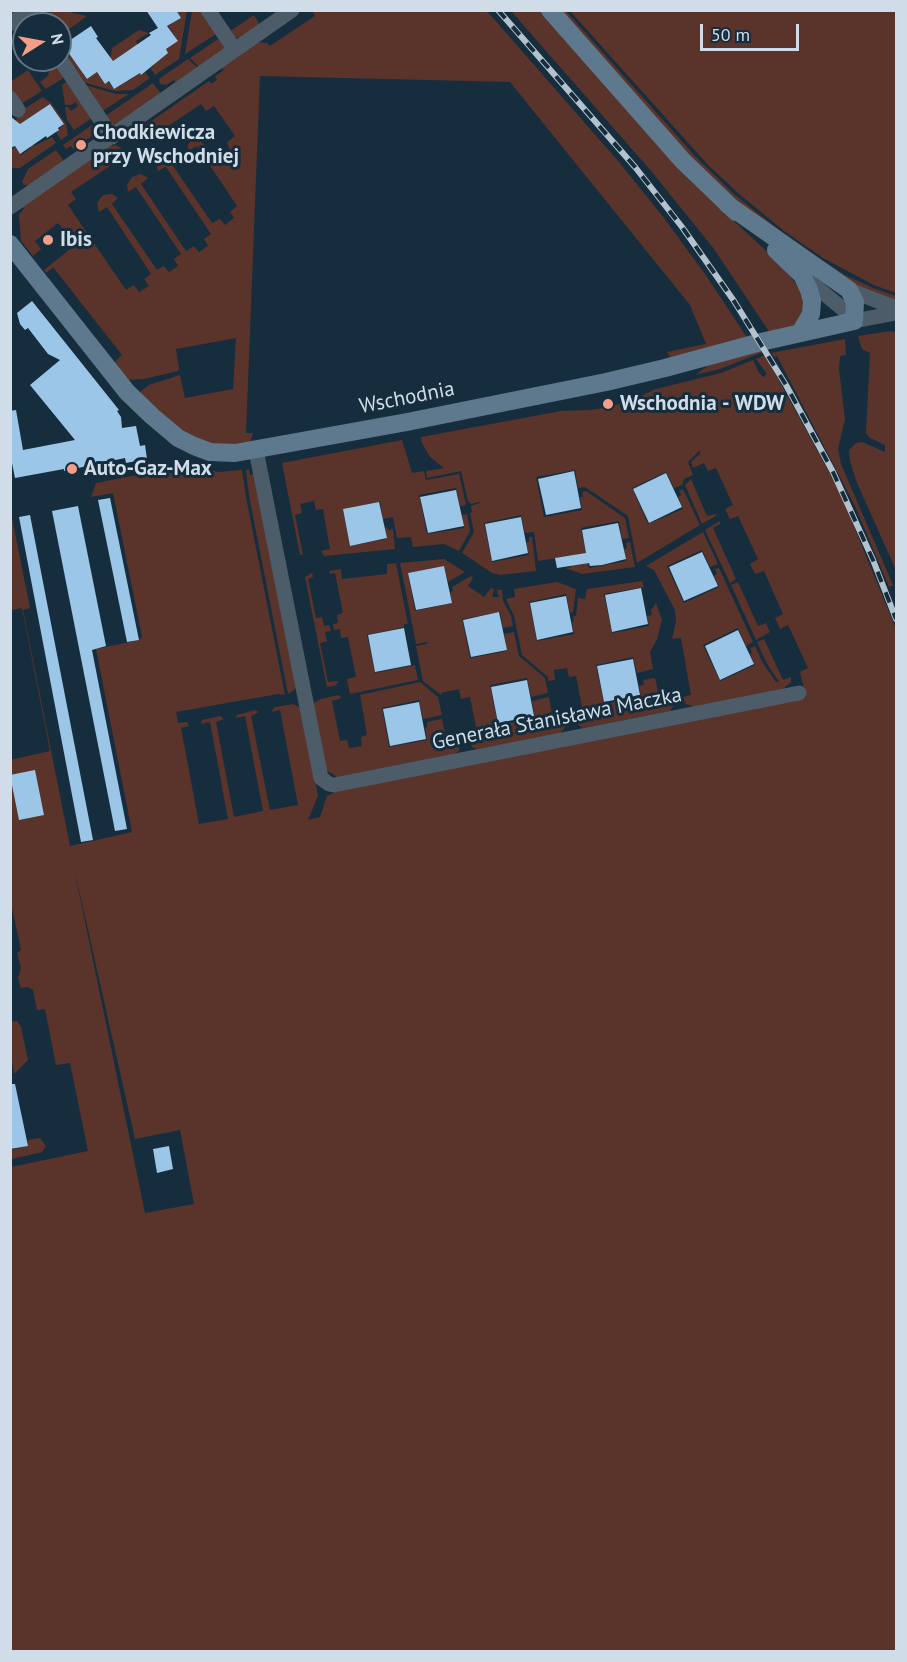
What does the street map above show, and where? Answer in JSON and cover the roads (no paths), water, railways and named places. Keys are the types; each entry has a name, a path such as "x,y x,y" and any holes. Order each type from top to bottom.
{"street":[{"path":"208,10 235,50"},
{"path":"10,207 292,10"},
{"path":"550,10 683,161 802,275 854,321"},
{"path":"69,72 112,136"},
{"path":"728,205 849,290 897,308"},
{"name":"Wschodnia","path":"10,244 127,392 178,438 202,450 222,454 256,450 606,382 800,333 897,313"},
{"path":"800,333 807,324 812,308 809,290 802,275"},
{"path":"849,290 855,302 854,321"},
{"name":"Generała Stanisława Maczka","path":"256,450 321,778 324,782 334,785 799,693"}],"railway":[{"path":"498,10 635,167 682,227 734,301 786,385 833,472 873,560 896,619"}],"place":[{"name":"Chodkiewicza przy Wschodniej","path":"81,145"},
{"name":"Ibis","path":"48,240"},
{"name":"Wschodnia - WDW","path":"608,404"},
{"name":"Auto-Gaz-Max","path":"72,469"}]}
